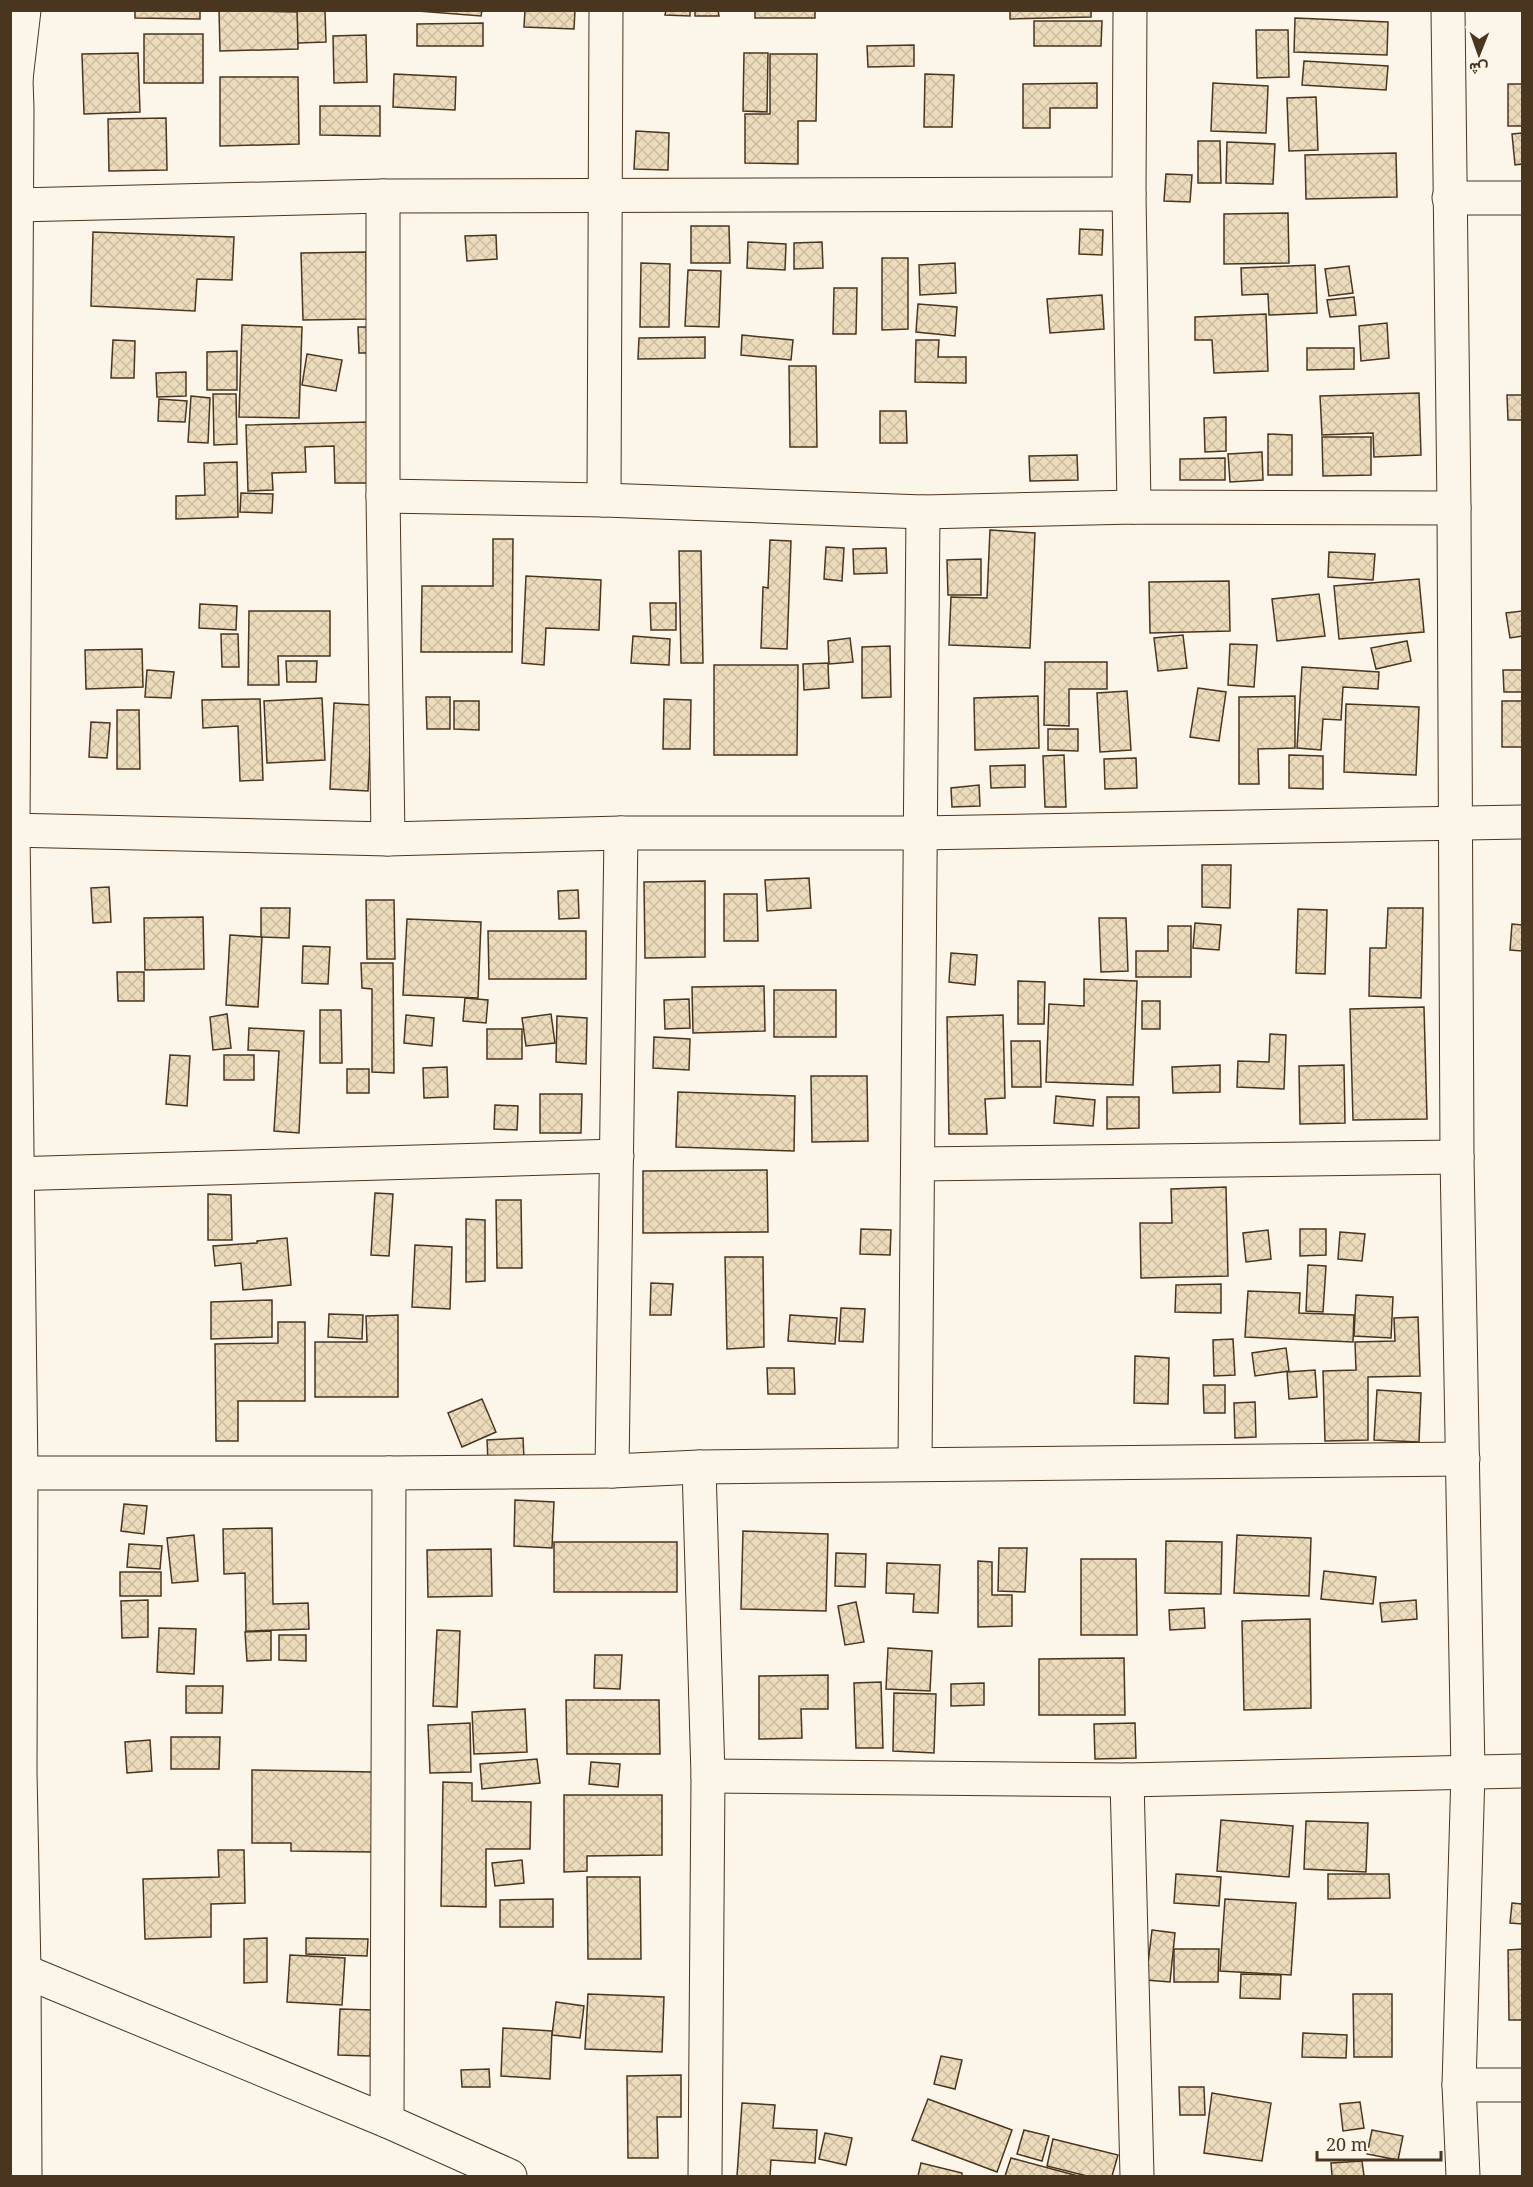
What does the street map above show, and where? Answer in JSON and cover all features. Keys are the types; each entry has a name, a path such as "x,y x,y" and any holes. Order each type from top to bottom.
{"street":[{"path":"24,10 14,90 17,205 12,497 12,830 16,1473 15,1772 24,1971 18,2077 25,2176"},
{"path":"604,500 606,10"},
{"path":"1130,10 1128,194 1134,507"},
{"path":"1448,10 1454,508 1457,1157 1468,1772 1460,2085 1462,2176"},
{"path":"17,205 383,196 1128,194"},
{"path":"383,196 383,496 388,839"},
{"path":"1449,198 1522,198"},
{"path":"383,496 604,500 923,512 1134,507 1454,508"},
{"path":"915,1464 923,512"},
{"path":"12,830 388,839 621,833 920,833 1522,822"},
{"path":"612,1471 621,833"},
{"path":"14,1174 617,1156"},
{"path":"918,1164 1457,1157"},
{"path":"16,1473 612,1471 699,1467 1463,1459"},
{"path":"699,1467 708,1776 705,2176"},
{"path":"387,2121 389,1473"},
{"path":"708,1776 1127,1780 1522,1771"},
{"path":"1127,1780 1137,2176"},
{"path":"24,1971 387,2121 510,2176"},
{"path":"1460,2085 1522,2085"}],"building":[{"path":"135,10 200,10 200,19 135,18"},
{"path":"219,10 298,12 298,49 220,51"},
{"path":"297,10 339,10 325,11 326,42 298,43"},
{"path":"405,10 482,10 481,16"},
{"path":"525,10 575,10 574,29 524,27"},
{"path":"666,10 690,10 690,16 665,15"},
{"path":"695,10 718,10 719,16 695,16"},
{"path":"755,10 815,10 815,18 755,18"},
{"path":"1010,10 1091,10 1091,17 1010,19"},
{"path":"1295,18 1388,22 1387,55 1294,52"},
{"path":"1034,21 1102,21 1101,46 1034,46"},
{"path":"483,23 483,46 417,46 417,24"},
{"path":"1256,30 1288,30 1289,77 1257,78"},
{"path":"144,34 203,34 203,83 144,83"},
{"path":"366,35 367,82 334,83 333,36"},
{"path":"914,45 914,66 868,67 867,46"},
{"path":"138,53 140,112 84,114 82,54"},
{"path":"744,53 768,53 767,112 743,111"},
{"path":"770,54 817,54 816,121 798,121 798,164 745,163 745,114 770,114"},
{"path":"1304,61 1388,66 1386,90 1302,85"},
{"path":"394,74 456,77 455,110 393,107"},
{"path":"925,74 954,75 952,127 924,127"},
{"path":"220,77 298,77 299,144 220,146"},
{"path":"1097,83 1097,108 1050,108 1050,128 1023,128 1023,84"},
{"path":"1213,83 1268,86 1266,133 1211,131"},
{"path":"1508,84 1522,84 1522,126 1508,126"},
{"path":"1316,97 1318,150 1289,151 1287,98"},
{"path":"320,106 380,106 380,136 320,135"},
{"path":"166,118 167,170 109,171 108,119"},
{"path":"636,131 669,133 668,170 634,169"},
{"path":"1522,133 1522,164 1515,165 1512,134"},
{"path":"1198,141 1220,141 1221,183 1198,183"},
{"path":"1227,142 1275,144 1273,184 1226,183"},
{"path":"1396,153 1397,197 1306,199 1305,155"},
{"path":"1166,174 1192,175 1190,202 1164,201"},
{"path":"1288,213 1289,263 1224,264 1224,214"},
{"path":"691,226 729,226 730,263 691,263"},
{"path":"1080,229 1103,230 1102,255 1079,254"},
{"path":"93,232 234,237 232,280 197,279 195,311 91,306"},
{"path":"496,235 497,259 467,261 465,236"},
{"path":"748,242 786,244 785,270 747,268"},
{"path":"822,242 823,268 794,269 794,243"},
{"path":"366,252 367,319 303,320 301,253"},
{"path":"882,258 908,258 908,329 882,330"},
{"path":"641,263 670,264 669,327 640,327"},
{"path":"955,263 956,293 920,295 919,265"},
{"path":"1315,265 1317,313 1269,315 1268,294 1242,295 1241,268"},
{"path":"1349,266 1353,293 1329,296 1325,269"},
{"path":"688,270 721,271 719,327 685,326"},
{"path":"834,288 857,288 856,334 833,334"},
{"path":"1102,295 1104,329 1050,333 1047,299"},
{"path":"1354,297 1356,315 1330,317 1327,300"},
{"path":"918,304 957,307 955,336 916,332"},
{"path":"1266,314 1268,371 1214,373 1212,340 1195,340 1195,317"},
{"path":"1387,323 1389,358 1361,361 1359,326"},
{"path":"242,325 302,327 299,418 239,417"},
{"path":"358,327 389,327 389,353 359,353"},
{"path":"742,335 793,340 791,360 741,355"},
{"path":"705,337 705,358 638,359 639,338"},
{"path":"113,340 135,341 134,378 111,378"},
{"path":"916,340 939,340 938,357 966,357 966,383 915,382"},
{"path":"1307,348 1354,348 1354,369 1307,370"},
{"path":"237,351 237,390 207,390 207,352"},
{"path":"307,354 342,360 336,391 302,385"},
{"path":"789,366 816,366 817,447 790,447"},
{"path":"186,372 186,396 157,397 156,373"},
{"path":"1419,393 1421,455 1374,457 1373,433 1322,435 1320,396"},
{"path":"213,394 236,394 237,444 214,445"},
{"path":"1507,395 1522,395 1522,420 1508,420"},
{"path":"191,396 210,398 208,443 188,442"},
{"path":"159,399 187,401 185,422 158,421"},
{"path":"880,411 906,411 907,443 880,443"},
{"path":"1226,417 1226,451 1205,452 1204,418"},
{"path":"370,422 372,483 335,483 334,446 305,447 306,472 272,473 273,490 248,491 246,425"},
{"path":"1268,434 1292,435 1292,475 1268,475"},
{"path":"1322,437 1371,437 1371,475 1323,476"},
{"path":"1262,452 1263,480 1230,482 1228,454"},
{"path":"1077,455 1078,480 1030,481 1029,456"},
{"path":"1225,458 1225,480 1180,480 1180,459"},
{"path":"237,462 238,517 176,519 176,496 205,495 204,463"},
{"path":"241,493 273,494 272,513 240,512"},
{"path":"990,530 1035,533 1030,648 949,645 951,597 987,598"},
{"path":"493,539 513,539 512,652 421,652 422,586 493,586"},
{"path":"770,540 791,541 787,649 761,648 763,587 768,588"},
{"path":"826,547 844,548 842,581 824,579"},
{"path":"886,548 887,573 854,574 853,549"},
{"path":"679,551 701,551 703,663 681,663"},
{"path":"1329,552 1375,554 1373,580 1328,577"},
{"path":"981,559 981,595 948,595 947,560"},
{"path":"526,576 601,580 599,630 546,628 544,665 522,663"},
{"path":"1419,579 1424,632 1339,639 1334,586"},
{"path":"1229,581 1230,631 1150,633 1149,582"},
{"path":"1319,594 1325,636 1277,641 1272,599"},
{"path":"650,603 676,603 676,630 651,630"},
{"path":"200,604 237,606 236,630 199,628"},
{"path":"249,611 330,611 330,656 278,656 279,685 248,685"},
{"path":"1522,611 1522,636 1510,638 1506,613"},
{"path":"221,634 238,634 239,667 222,667"},
{"path":"1183,635 1187,668 1158,671 1154,638"},
{"path":"633,636 670,639 669,665 631,663"},
{"path":"850,638 853,662 829,664 828,641"},
{"path":"1407,641 1411,661 1376,669 1371,648"},
{"path":"1230,644 1257,645 1254,687 1228,685"},
{"path":"890,646 891,697 862,698 862,647"},
{"path":"142,649 143,687 86,689 85,650"},
{"path":"286,661 317,661 316,682 287,682"},
{"path":"1045,662 1107,662 1107,689 1069,689 1069,726 1044,725"},
{"path":"828,663 829,688 804,690 803,664"},
{"path":"714,665 798,665 797,755 714,755"},
{"path":"1302,667 1379,672 1378,689 1343,687 1341,720 1323,719 1321,750 1297,748"},
{"path":"147,670 174,672 171,698 145,697"},
{"path":"1503,670 1522,670 1522,692 1504,692"},
{"path":"1198,688 1226,692 1219,741 1190,737"},
{"path":"1127,691 1131,750 1100,752 1097,693"},
{"path":"1038,696 1039,748 975,750 974,698"},
{"path":"1295,696 1295,748 1258,749 1259,784 1239,784 1239,697"},
{"path":"426,697 450,697 450,729 427,729"},
{"path":"322,698 325,760 267,763 264,701"},
{"path":"260,699 263,780 240,781 238,726 203,728 202,700"},
{"path":"664,699 691,700 690,749 663,749"},
{"path":"454,701 479,701 479,730 454,729"},
{"path":"1502,701 1522,701 1522,747 1502,747"},
{"path":"334,703 372,705 368,791 330,789"},
{"path":"1346,704 1419,707 1416,775 1344,772"},
{"path":"117,710 139,710 140,769 117,769"},
{"path":"91,722 110,723 107,758 89,757"},
{"path":"1048,729 1078,729 1078,751 1048,750"},
{"path":"1064,755 1066,807 1045,807 1043,756"},
{"path":"1289,755 1323,756 1323,789 1289,788"},
{"path":"1136,758 1137,788 1105,789 1104,759"},
{"path":"1025,765 1025,787 991,788 990,766"},
{"path":"979,785 980,806 952,807 951,788"},
{"path":"1202,865 1231,865 1230,908 1202,907"},
{"path":"809,878 811,908 767,911 765,880"},
{"path":"705,881 705,957 645,958 644,882"},
{"path":"109,887 111,922 93,923 91,888"},
{"path":"578,890 579,918 559,919 558,891"},
{"path":"724,894 757,894 758,941 724,941"},
{"path":"366,900 394,900 395,959 367,959"},
{"path":"261,908 290,908 289,938 261,937"},
{"path":"1388,908 1423,908 1421,998 1369,996 1370,948 1386,948"},
{"path":"1298,909 1327,910 1325,974 1296,973"},
{"path":"203,917 204,969 145,970 144,918"},
{"path":"1099,918 1126,918 1128,971 1101,972"},
{"path":"407,919 481,922 478,998 403,995"},
{"path":"1195,923 1221,925 1219,950 1193,948"},
{"path":"1512,924 1522,925 1522,951 1510,950"},
{"path":"1168,926 1191,926 1191,977 1136,977 1136,951 1168,951"},
{"path":"488,931 586,931 586,979 489,979"},
{"path":"230,935 262,937 258,1007 226,1005"},
{"path":"303,946 330,947 328,984 302,983"},
{"path":"951,953 977,955 975,985 949,982"},
{"path":"361,963 393,963 394,1073 372,1072 372,989 362,988"},
{"path":"117,972 144,972 144,1001 118,1001"},
{"path":"1084,979 1137,981 1133,1085 1046,1082 1049,1004 1084,1006"},
{"path":"1018,981 1045,982 1044,1024 1018,1024"},
{"path":"764,986 765,1031 693,1033 692,987"},
{"path":"774,990 836,990 836,1037 774,1037"},
{"path":"465,998 488,1000 486,1023 463,1021"},
{"path":"689,999 690,1028 665,1029 664,1000"},
{"path":"1142,1001 1160,1001 1160,1029 1142,1029"},
{"path":"1424,1007 1427,1119 1353,1120 1350,1009"},
{"path":"320,1010 341,1010 342,1063 320,1063"},
{"path":"227,1014 231,1048 213,1050 210,1017"},
{"path":"551,1014 555,1043 526,1046 522,1018"},
{"path":"406,1015 434,1018 432,1046 404,1043"},
{"path":"1003,1015 1005,1098 985,1099 987,1134 949,1134 947,1017"},
{"path":"557,1016 587,1018 586,1064 556,1062"},
{"path":"249,1028 304,1031 299,1133 274,1131 279,1051 248,1050"},
{"path":"487,1029 522,1029 522,1059 487,1059"},
{"path":"1270,1034 1286,1035 1284,1089 1237,1087 1238,1061 1269,1062"},
{"path":"654,1037 690,1039 689,1070 653,1068"},
{"path":"1011,1041 1040,1041 1041,1087 1012,1087"},
{"path":"170,1055 190,1056 187,1106 166,1104"},
{"path":"224,1055 254,1055 254,1080 224,1080"},
{"path":"1220,1065 1220,1092 1173,1093 1172,1067"},
{"path":"1344,1065 1345,1123 1300,1124 1299,1066"},
{"path":"447,1067 448,1097 424,1098 423,1068"},
{"path":"347,1069 369,1069 369,1093 347,1093"},
{"path":"811,1076 867,1076 868,1141 812,1142"},
{"path":"678,1092 795,1096 794,1151 676,1147"},
{"path":"540,1094 582,1094 581,1133 540,1133"},
{"path":"1056,1096 1095,1100 1093,1126 1054,1123"},
{"path":"1107,1097 1139,1097 1139,1128 1107,1129"},
{"path":"495,1105 518,1106 517,1130 494,1129"},
{"path":"767,1170 768,1232 643,1233 643,1171"},
{"path":"1226,1187 1228,1276 1141,1278 1140,1223 1172,1223 1171,1189"},
{"path":"375,1193 393,1194 389,1256 371,1255"},
{"path":"208,1194 231,1195 232,1240 208,1240"},
{"path":"496,1200 521,1200 522,1268 497,1268"},
{"path":"466,1219 485,1220 485,1281 466,1282"},
{"path":"861,1229 891,1230 890,1255 860,1254"},
{"path":"1300,1229 1326,1229 1326,1255 1300,1256"},
{"path":"1268,1230 1271,1259 1246,1262 1243,1233"},
{"path":"1340,1232 1365,1234 1362,1261 1338,1259"},
{"path":"287,1238 291,1285 243,1290 241,1263 215,1266 213,1246"},
{"path":"415,1245 452,1247 450,1309 412,1307"},
{"path":"725,1257 763,1257 764,1347 727,1349"},
{"path":"1308,1265 1326,1266 1323,1312 1306,1311"},
{"path":"651,1283 673,1284 671,1315 650,1315"},
{"path":"1221,1284 1221,1313 1175,1312 1176,1285"},
{"path":"1248,1291 1300,1293 1299,1313 1354,1315 1353,1342 1245,1337"},
{"path":"1356,1295 1393,1297 1391,1338 1354,1336"},
{"path":"272,1300 272,1337 211,1339 211,1302"},
{"path":"841,1308 865,1309 863,1342 839,1341"},
{"path":"329,1314 363,1315 362,1339 328,1337"},
{"path":"398,1315 398,1397 315,1397 315,1342 367,1342 366,1316"},
{"path":"790,1315 837,1318 835,1344 788,1341"},
{"path":"1418,1317 1420,1376 1368,1377 1368,1440 1325,1441 1323,1371 1356,1370 1355,1342 1395,1341 1394,1318"},
{"path":"278,1322 305,1322 305,1401 238,1401 238,1441 216,1441 215,1344 278,1343"},
{"path":"1233,1339 1235,1375 1214,1376 1213,1340"},
{"path":"1286,1348 1289,1371 1255,1376 1252,1353"},
{"path":"1135,1356 1169,1358 1168,1404 1134,1403"},
{"path":"767,1368 794,1368 795,1394 768,1394"},
{"path":"1315,1370 1317,1397 1289,1399 1287,1372"},
{"path":"1203,1385 1225,1385 1225,1413 1204,1413"},
{"path":"1377,1390 1421,1393 1419,1442 1374,1440"},
{"path":"482,1399 496,1432 462,1447 448,1413"},
{"path":"1255,1402 1256,1437 1235,1438 1234,1403"},
{"path":"523,1438 524,1459 488,1461 487,1440"},
{"path":"515,1500 554,1502 552,1548 514,1546"},
{"path":"124,1504 147,1506 144,1534 121,1531"},
{"path":"272,1528 273,1604 308,1603 309,1629 246,1631 245,1573 224,1574 223,1529"},
{"path":"743,1531 828,1534 826,1611 741,1609"},
{"path":"194,1535 198,1581 172,1583 167,1538"},
{"path":"1237,1535 1311,1538 1309,1596 1234,1593"},
{"path":"1166,1541 1222,1542 1221,1594 1165,1593"},
{"path":"554,1542 677,1542 677,1592 554,1592"},
{"path":"129,1544 162,1546 160,1569 127,1567"},
{"path":"999,1548 1027,1548 1025,1592 998,1591"},
{"path":"491,1549 492,1596 428,1597 427,1550"},
{"path":"836,1553 866,1554 865,1587 835,1586"},
{"path":"1081,1559 1136,1559 1137,1635 1081,1635"},
{"path":"978,1561 992,1562 992,1595 1012,1595 1012,1626 978,1627"},
{"path":"887,1563 940,1565 938,1613 913,1612 914,1594 886,1593"},
{"path":"1324,1571 1376,1577 1373,1604 1321,1599"},
{"path":"120,1572 161,1572 161,1596 120,1596"},
{"path":"148,1600 148,1637 122,1638 121,1601"},
{"path":"1416,1600 1417,1619 1382,1622 1380,1603"},
{"path":"856,1602 864,1642 845,1645 838,1606"},
{"path":"1204,1608 1205,1628 1170,1630 1169,1610"},
{"path":"1310,1619 1311,1708 1244,1710 1242,1621"},
{"path":"159,1628 196,1629 194,1674 157,1672"},
{"path":"437,1630 460,1631 457,1707 433,1706"},
{"path":"271,1631 271,1660 247,1661 245,1632"},
{"path":"279,1635 306,1635 306,1661 279,1660"},
{"path":"888,1648 932,1651 930,1691 886,1689"},
{"path":"595,1655 622,1655 620,1689 594,1688"},
{"path":"1124,1658 1125,1715 1039,1715 1039,1659"},
{"path":"828,1675 828,1709 801,1709 802,1738 759,1739 759,1676"},
{"path":"881,1682 883,1748 856,1748 854,1683"},
{"path":"984,1683 984,1705 951,1706 951,1684"},
{"path":"186,1686 223,1686 222,1713 186,1713"},
{"path":"894,1693 936,1694 934,1753 893,1751"},
{"path":"566,1700 659,1700 660,1754 567,1754"},
{"path":"525,1709 527,1752 474,1754 472,1712"},
{"path":"470,1723 471,1772 430,1773 428,1725"},
{"path":"1135,1723 1136,1758 1095,1759 1094,1724"},
{"path":"171,1737 220,1737 219,1769 171,1769"},
{"path":"150,1740 152,1771 127,1773 125,1742"},
{"path":"537,1759 540,1783 482,1789 480,1764"},
{"path":"591,1762 620,1764 618,1787 589,1784"},
{"path":"252,1770 374,1772 374,1852 291,1851 291,1843 252,1843"},
{"path":"443,1782 472,1783 472,1801 531,1802 530,1849 486,1849 486,1907 441,1906"},
{"path":"564,1795 662,1795 662,1855 587,1856 587,1871 564,1872"},
{"path":"1221,1820 1293,1826 1289,1877 1217,1871"},
{"path":"1306,1821 1368,1823 1366,1872 1304,1869"},
{"path":"218,1850 244,1850 245,1903 211,1904 211,1937 145,1939 143,1879 219,1877"},
{"path":"522,1860 524,1883 495,1886 492,1863"},
{"path":"1176,1874 1221,1877 1219,1906 1174,1903"},
{"path":"1328,1874 1389,1874 1390,1898 1328,1899"},
{"path":"587,1877 640,1877 641,1959 588,1959"},
{"path":"553,1899 553,1927 500,1927 500,1900"},
{"path":"1225,1899 1296,1903 1291,1975 1220,1971"},
{"path":"1512,1903 1522,1904 1522,1924 1510,1923"},
{"path":"1152,1930 1175,1933 1170,1982 1146,1980"},
{"path":"267,1938 267,1982 244,1983 244,1939"},
{"path":"306,1938 368,1939 367,1956 306,1954"},
{"path":"1174,1949 1219,1949 1218,1982 1174,1982"},
{"path":"1522,1949 1522,2020 1509,2020 1508,1950"},
{"path":"290,1955 345,1958 342,2005 287,2002"},
{"path":"1241,1974 1281,1975 1280,1999 1240,1998"},
{"path":"588,1994 664,1997 662,2052 585,2049"},
{"path":"1353,1994 1392,1994 1392,2057 1354,2057"},
{"path":"556,2002 584,2006 580,2038 552,2035"},
{"path":"340,2009 372,2010 370,2056 338,2055"},
{"path":"503,2028 552,2031 550,2079 501,2076"},
{"path":"1303,2033 1347,2035 1346,2058 1302,2057"},
{"path":"941,2056 962,2060 955,2089 934,2084"},
{"path":"489,2069 490,2087 462,2087 461,2070"},
{"path":"681,2075 681,2117 657,2117 658,2158 628,2158 627,2076"},
{"path":"1179,2087 1204,2087 1205,2115 1180,2115"},
{"path":"1212,2093 1271,2103 1262,2161 1204,2153"},
{"path":"928,2099 1012,2130 997,2172 912,2140"},
{"path":"1360,2102 1364,2128 1343,2131 1340,2104"},
{"path":"742,2103 775,2105 773,2128 817,2130 815,2163 771,2160 770,2176 737,2176"},
{"path":"1024,2130 1049,2136 1042,2161 1017,2154"},
{"path":"1372,2130 1403,2136 1398,2160 1367,2154"},
{"path":"825,2133 852,2138 846,2165 819,2159"},
{"path":"1053,2139 1118,2155 1112,2176 1087,2176 1047,2166"},
{"path":"1011,2158 1078,2176 1005,2176"},
{"path":"1362,2161 1364,2176 1332,2176 1331,2163"},
{"path":"921,2163 962,2173 962,2176 918,2176"}]}
